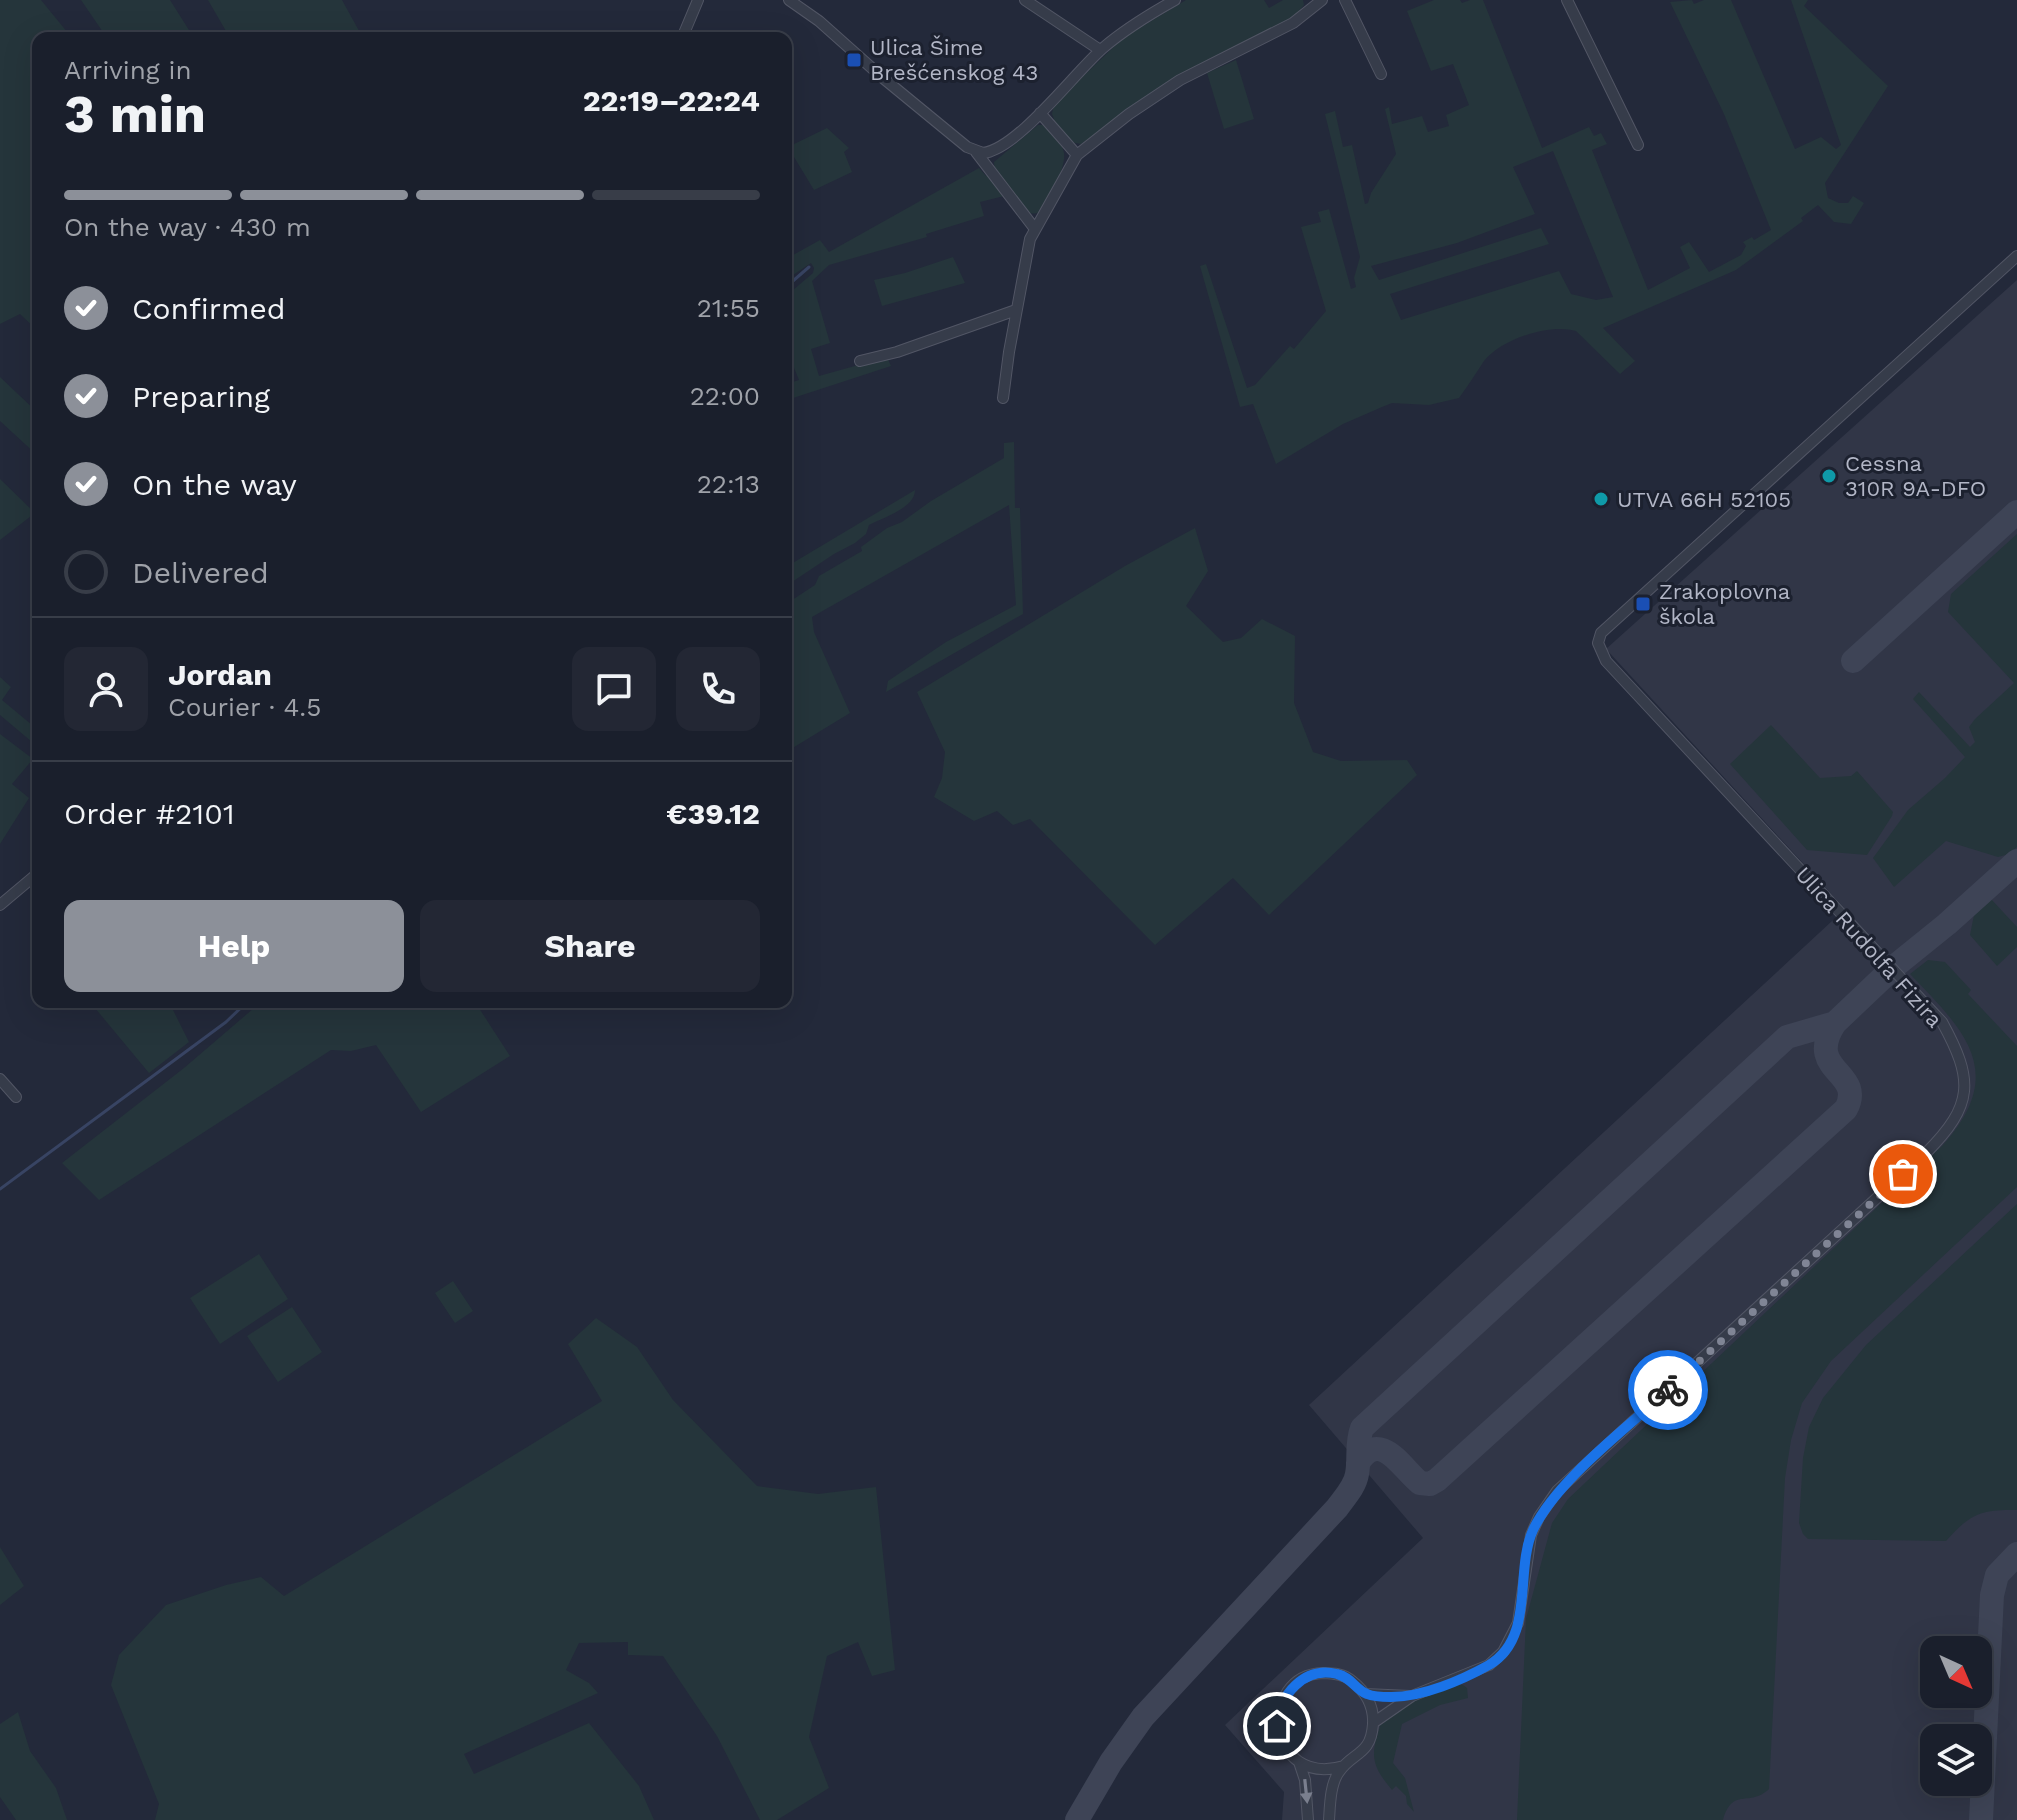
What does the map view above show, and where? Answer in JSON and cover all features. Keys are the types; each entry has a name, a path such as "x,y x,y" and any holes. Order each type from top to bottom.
{"street":[{"path":"685,32 698,0"},
{"path":"789,0 819,21 883,78 976,152 1035,229"},
{"path":"976,152 989,153 1000,147 1040,113 1100,50 1130,27 1175,0"},
{"path":"1003,398 1026,252 1035,229 1077,155 1129,114 1180,80 1293,23 1310,4 1322,0"},
{"path":"1345,0 1381,74"},
{"path":"1567,0 1638,145"},
{"path":"1032,1 1100,50"},
{"path":"1040,113 1077,155"},
{"name":"Ulica Rudolfa Fizira","path":"1329,1820 1336,1777 1366,1748 1373,1723 1412,1696 1489,1665 1503,1652 1518,1623 1531,1535 1557,1491 1926,1153 1949,1130 1960,1110 1964,1070 1942,1022 1606,661 1598,643 1601,633 2017,256"},
{"path":"860,361 927,342 1016,310"},
{"path":"0,905 32,878"},
{"path":"0,1079 16,1097"},
{"name":"Ulica Rudolfa Fizira","path":"1308,1820 1305,1780 1299,1762 1285,1747 1277,1726 1282,1702 1290,1691 1309,1676 1328,1673 1346,1677 1365,1694 1412,1696"},
{"path":"1365,1694 1373,1723"},
{"path":"1299,1762 1318,1768 1344,1766"}],"shaded area":[{"path":"0,0 41,0 67,32 32,32 32,325 20,314 0,324"},
{"path":"81,0 170,0 190,32 103,32"},
{"path":"208,0 342,0 360,32 227,32"},
{"path":"1186,0 1264,0 1269,8 1283,0 1303,0 1304,5 1294,17 1113,121 1081,144 1071,142 1052,121 1054,104 1123,38"},
{"path":"1434,0 1460,0 1462,3 1483,0 1542,148 1589,127 1594,136 1601,133 1607,144 1592,150 1648,290 1690,268 1680,247 1689,242 1709,272 1741,255 1746,246 1743,242 1752,237 1754,240 1771,230 1724,114 1670,2 1692,0 1694,4 1704,0 1731,0 1795,149 1821,137 1836,149 1841,145 1791,0 1808,0 1804,6 1888,86 1825,183 1828,198 1848,203 1853,196 1864,203 1851,224 1834,222 1818,205 1801,218 1803,221 1736,270 1603,328 1635,361 1620,374 1576,331 1540,331 1514,340 1492,353 1459,398 1429,405 1392,403 1343,424 1276,464 1253,404 1240,407 1200,266 1206,264 1247,388 1255,385 1290,346 1294,349 1326,311 1301,227 1321,222 1318,212 1329,209 1351,289 1356,287 1354,278 1360,257 1325,114 1335,111 1343,147 1352,145 1365,204 1396,154 1385,109 1389,107 1392,124 1422,116 1428,132 1449,126 1446,115 1469,105 1453,64 1431,71 1407,11","holes":["1553,151 1613,297 1596,300 1571,294 1559,271 1401,320 1390,294 1549,244 1541,228 1379,280 1371,266 1457,243 1535,214 1513,167"]},
{"path":"1236,60 1254,119 1224,129 1207,73"},
{"path":"1038,125 1047,125 1055,134 1063,149 1064,159 1052,194 1043,208 1034,214 1026,212 995,172 994,162"},
{"path":"827,128 849,148 844,152 852,172 814,190 792,154 792,145"},
{"path":"979,168 1004,196 980,202 984,216 926,234 927,237 829,265 812,281 830,343 811,349 819,376 887,357 891,366 792,398 792,382 799,380 792,363 792,291 813,273 814,268 811,263 793,275 792,256 820,240 829,252"},
{"path":"953,257 965,283 882,306 874,280"},
{"path":"2017,280 2017,1820 1282,1820 1284,1792 1225,1725 1423,1538 1309,1405 1845,909 1606,649"},
{"path":"0,377 32,407 32,450 0,421"},
{"path":"1014,442 1015,508 1020,508 1023,614 886,692 888,681 946,642 1016,605 1009,505 812,617 814,632 850,713 792,748 792,600 815,585 819,576 862,551 861,547 887,528 902,522 1004,458 1004,443"},
{"path":"0,479 32,510 32,515 0,540"},
{"path":"915,490 914,496 904,507 869,525 866,534 855,543 792,582 792,563"},
{"path":"1195,528 1208,571 1186,606 1223,642 1241,638 1262,619 1295,636 1294,703 1313,752 1341,761 1407,760 1417,775 1269,915 1233,878 1155,945 1030,819 1013,825 997,811 974,821 934,797 942,778 945,752 917,692 1125,566"},
{"path":"2017,534 2017,847 2009,854 1998,857 1946,841 1894,887 1873,858 1908,810 1965,757 1913,699 1919,692 1970,747 1975,742 1969,727 2014,683 1948,612 1951,594"},
{"path":"0,677 11,687 2,700 32,725 32,742 0,715"},
{"path":"1771,725 1820,778 1851,776 1857,771 1893,812 1867,855 1807,850 1730,764"},
{"path":"0,734 32,760 12,784 29,798 0,844"},
{"path":"1991,899 2017,927 2017,947 1997,966 1970,935 1974,915"},
{"path":"1928,960 1945,962 1971,990 1968,994 2017,1046 2017,1187 1831,1361 1802,1403 1791,1440 1785,1478 1769,1789 1755,1797 1732,1803 1723,1820 1517,1820 1526,1619 1552,1523 1568,1499 1943,1145 1962,1119 1973,1096 1976,1074 1972,1054 1962,1034 1948,1014 1910,974"},
{"path":"95,1008 172,1008 189,1042 149,1073"},
{"path":"254,1008 479,1008 510,1056 421,1112 376,1045 351,1051 331,1050 99,1200 62,1163 184,1068"},
{"path":"2017,1204 2017,1510 1977,1515 1946,1541 1808,1539 1799,1523 1803,1458 1809,1427 1823,1398 1866,1345"},
{"path":"259,1254 288,1299 220,1344 190,1298"},
{"path":"453,1281 473,1311 455,1323 435,1293"},
{"path":"292,1307 322,1352 278,1382 247,1336"},
{"path":"596,1318 637,1347 673,1400 757,1486 818,1494 876,1487 895,1670 872,1676 858,1642 827,1656 809,1737 829,1788 777,1820 760,1820 717,1736 663,1656 628,1655 628,1642 579,1643 566,1670 589,1683 598,1693 464,1754 474,1774 589,1723 639,1786 654,1820 155,1820 159,1804 111,1685 119,1655 166,1605 261,1577 284,1596 602,1401 568,1344"},
{"path":"0,1547 24,1586 0,1605"},
{"path":"1453,1684 1467,1688 1468,1698 1440,1705 1402,1724 1393,1763 1405,1778 1414,1812 1407,1804 1406,1796 1396,1786 1392,1790 1376,1767 1374,1748 1379,1728 1387,1714 1404,1702"},
{"path":"18,1712 30,1751 56,1788 67,1820 16,1820 0,1797 0,1724"}],"waterway":[{"path":"792,282 809,267"},
{"path":"0,1189 241,1008"}],"taxiway":[{"path":"1853,661 2017,512"},
{"path":"1077,1820 1111,1762 1143,1717 1346,1496 1357,1474 1362,1428 1787,1037 1835,1023 1895,966 2017,861"},
{"path":"1358,1463 1366,1453 1383,1450 1420,1483 1430,1484 1437,1480 1846,1109 1850,1096 1848,1086 1826,1052 1827,1039 1835,1023"},
{"path":"1981,1820 1992,1595 1997,1575 2017,1554"}],"way so far":[{"path":"1668,1390 1903,1174"}],"place":[{"name":"Ulica Šime Brešćenskog 43","path":"854,60"},
{"name":"Cessna 310R 9A-DFO","path":"1829,476"},
{"name":"UTVA 66H 52105","path":"1601,499"},
{"name":"Zrakoplovna škola","path":"1643,604"}],"route":[{"path":"1277,1726 1282,1702 1290,1691 1299,1682 1317,1673 1346,1677 1365,1694 1412,1696 1451,1682 1496,1659 1510,1642 1518,1623 1526,1559 1539,1517 1557,1491 1668,1390"}]}
